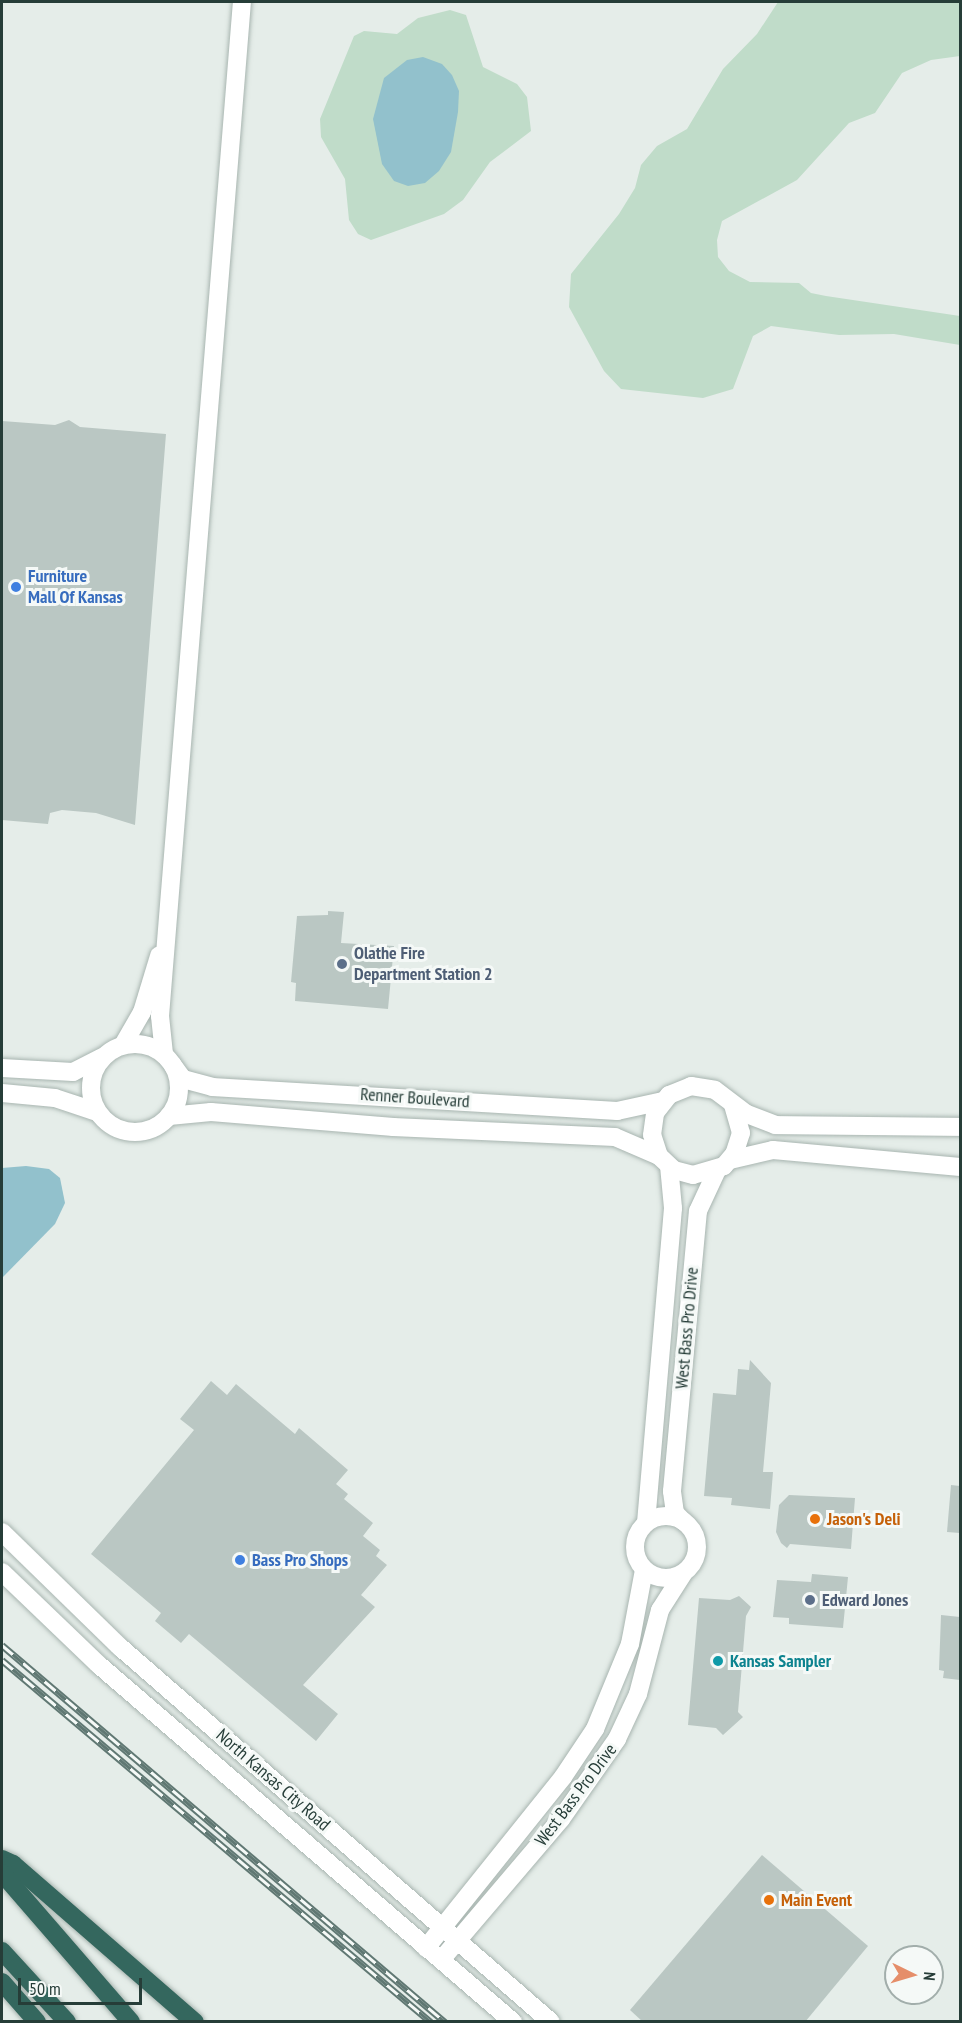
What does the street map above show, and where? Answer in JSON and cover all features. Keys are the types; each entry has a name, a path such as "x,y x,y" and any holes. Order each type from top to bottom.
{"highway":[{"path":"2,1859 13,1864 195,2022"},
{"path":"2,1873 131,2022"},
{"path":"2,1951 67,2022"},
{"path":"2,1982 37,2022"}],"main road":[{"path":"2,1093 55,1098 97,1112 111,1125 130,1132 156,1127 169,1116 179,1091 159,1031 242,2"},
{"path":"123,1045 142,1012 168,920"},
{"path":"2,1068 73,1072 123,1045 138,1043 168,1059"},
{"path":"97,1112 90,1088 97,1064 106,1054"},
{"name":"Renner Boulevard","path":"168,1059 183,1079 212,1087 617,1111 663,1101"},
{"path":"960,1127 796,1127 762,1121 733,1105 715,1090 699,1086 676,1091 663,1101 652,1128 664,1161 693,1175 773,1150 960,1167"},
{"path":"723,1165 741,1133 733,1105"},
{"name":"Renner Boulevard","path":"169,1116 211,1112 393,1127 615,1137 664,1161"},
{"name":"West Bass Pro Drive","path":"646,1523 673,1208 664,1161"},
{"name":"West Bass Pro Drive","path":"684,1522 673,1501 675,1456 698,1211 723,1165"},
{"path":"665,1516 684,1522 697,1548 682,1574 663,1578 644,1570 635,1551 646,1523 665,1516"},
{"name":"North Kansas City Road","path":"2,1532 53,1587 551,2022"},
{"name":"West Bass Pro Drive","path":"426,1948 595,1729 630,1644 644,1570"},
{"name":"North Kansas City Road","path":"2,1572 99,1665 513,2022"},
{"name":"West Bass Pro Drive","path":"441,1960 561,1819 617,1739 638,1694 660,1610 682,1574"}],"green space":[{"path":"778,2 960,2 960,56 931,60 902,73 875,113 849,123 797,180 722,221 717,240 718,257 729,271 750,282 799,283 811,293 960,316 960,345 894,334 839,335 771,326 753,336 733,389 703,398 621,389 604,371 569,307 571,274 619,214 635,188 641,165 657,146 687,129 723,69 757,34"},
{"path":"450,10 466,15 483,67 517,84 527,97 531,131 490,162 463,200 444,214 371,240 358,234 349,220 345,179 321,137 320,119 354,36 364,31 397,34 418,18"}],"water":[{"path":"423,57 442,64 452,75 459,91 458,112 451,152 439,171 425,183 408,186 394,181 382,164 373,119 384,78 407,60"},
{"path":"26,1166 49,1169 60,1178 65,1203 55,1224 2,1278 2,1168"}],"building":[{"path":"69,420 80,427 166,434 135,825 96,813 62,810 50,813 48,824 2,820 2,421 55,425"},
{"name":"Olathe Fire Department Station 2","path":"328,911 344,912 341,943 394,946 388,1009 295,1001 296,983 291,982 297,916 328,915"},
{"path":"750,1360 771,1383 763,1472 773,1472 770,1509 731,1505 732,1498 704,1496 713,1393 736,1395 738,1369 749,1370"},
{"name":"Bass Pro Shops","path":"211,1381 227,1395 236,1384 295,1434 299,1428 348,1470 336,1484 348,1494 344,1499 373,1523 363,1536 380,1550 376,1556 387,1565 361,1595 375,1607 303,1685 338,1714 316,1741 189,1634 181,1643 155,1621 161,1613 91,1554 194,1430 180,1419"},
{"path":"951,1485 960,1486 960,1533 947,1532"},
{"name":"Jason's Deli","path":"789,1495 855,1498 851,1549 790,1544 787,1548 781,1543 776,1532 779,1505"},
{"name":"Edward Jones","path":"812,1574 848,1577 843,1628 789,1624 789,1618 773,1617 777,1580 811,1582"},
{"name":"Kansas Sampler","path":"739,1596 751,1607 746,1616 738,1712 743,1717 723,1735 716,1728 688,1725 699,1598 730,1600"},
{"path":"941,1615 960,1617 960,1680 943,1678 944,1671 939,1670"},
{"name":"Main Event","path":"762,1855 868,1946 805,2022 643,2022 630,2010"}],"railway":[{"path":"2,1645 445,2022"},
{"path":"2,1660 431,2022"}],"place":[{"name":"Furniture Mall Of Kansas","path":"16,587"},
{"name":"Olathe Fire Department Station 2","path":"342,964"},
{"name":"Jason's Deli","path":"815,1519"},
{"name":"Bass Pro Shops","path":"240,1560"},
{"name":"Edward Jones","path":"810,1600"},
{"name":"Kansas Sampler","path":"718,1661"},
{"name":"Main Event","path":"769,1900"}]}
